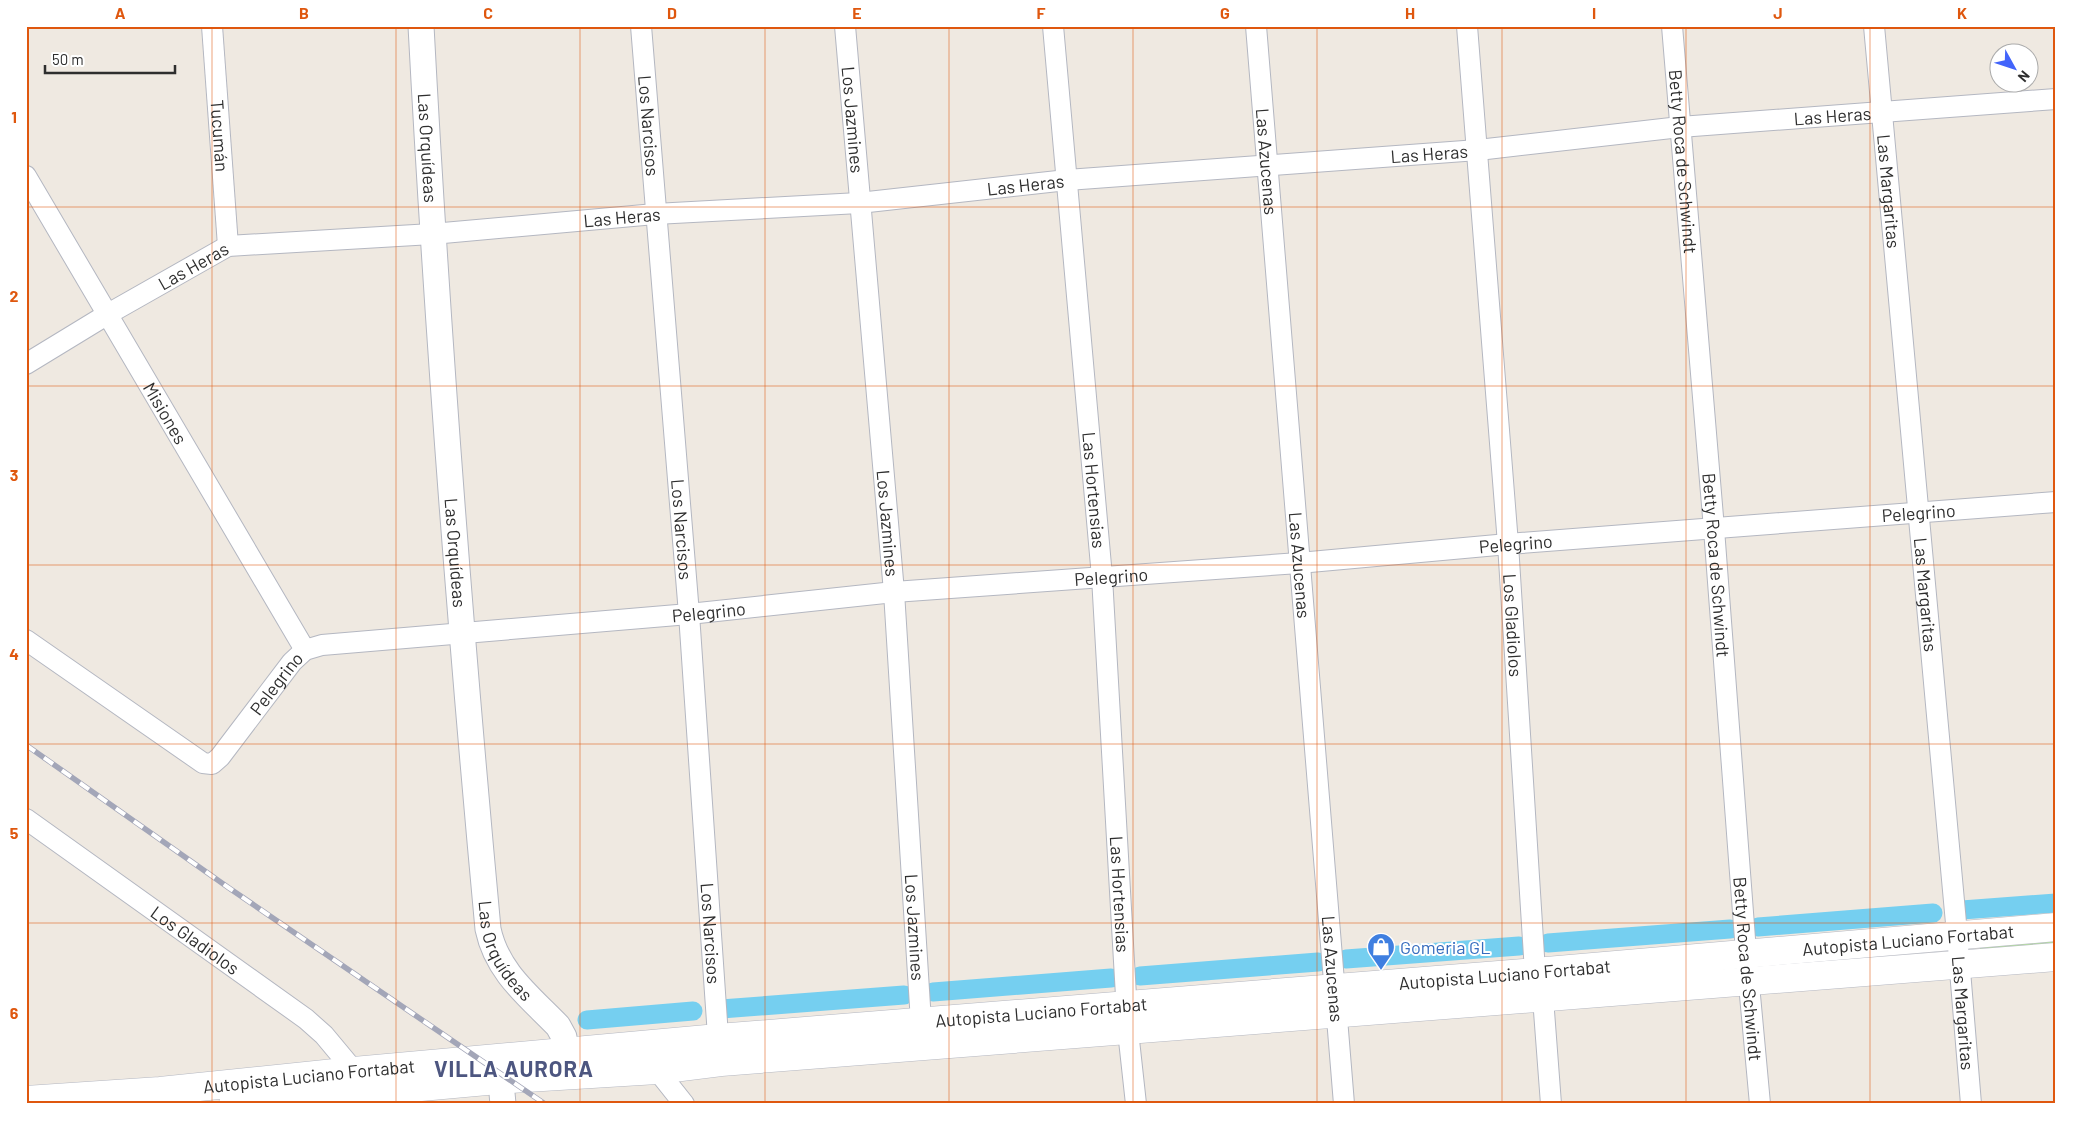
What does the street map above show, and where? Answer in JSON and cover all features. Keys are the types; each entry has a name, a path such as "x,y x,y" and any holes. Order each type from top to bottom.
{"main road":[{"name":"Autopista Luciano Fortabat","path":"26,1100 161,1098 354,1071 501,1080 565,1052 719,1050 1128,1018 1334,987 1535,972 1746,952 2056,927"},
{"name":"Autopista Luciano Fortabat","path":"232,1104 501,1080 657,1070 719,1050 921,1022 1337,1015 2056,957"}],"street":[{"name":"Tucumán","path":"212,26 228,246"},
{"name":"Las Orquídeas","path":"421,26 432,234 461,634 488,929 492,947 501,966 558,1026 564,1037 565,1052"},
{"name":"Los Narcisos","path":"641,26 689,614 719,1050"},
{"name":"Los Jazmines","path":"844,26 894,592 921,1022"},
{"name":"Las Hortensias","path":"1053,26 1102,577 1128,1018 1136,1104"},
{"name":"Las Azucenas","path":"1256,26 1298,563 1344,1104"},
{"name":"Los Gladiolos","path":"1468,26 1508,544 1535,972 1543,998 1551,1104"},
{"name":"Betty Roca de Schwindt","path":"1672,26 1714,528 1748,981 1760,1104"},
{"name":"Las Margaritas","path":"1874,26 1880,111 1958,934 1970,1104"},
{"name":"Las Heras","path":"26,364 108,314 228,246 432,234 655,214 859,203 1067,180 1478,150 1680,127 2056,99"},
{"name":"Misiones","path":"26,176 305,650"},
{"name":"Pelegrino","path":"26,640 203,763 212,764 220,758 292,662 305,650 322,645 689,614 894,592 1298,563 1918,511 2056,502"},
{"name":"Los Gladiolos","path":"26,819 306,1020 324,1035 354,1071"},
{"path":"657,1070 684,1104"}],"green space":[{"path":"2056,938 2056,945 1980,951 1980,944"}],"waterway":[{"path":"1962,910 2056,903"},
{"path":"1758,927 1933,913"},
{"path":"1548,943 1730,929"},
{"path":"1346,959 1519,946"},
{"path":"1140,976 1318,962"},
{"path":"933,992 1111,978"},
{"path":"721,1009 904,995"},
{"path":"587,1020 693,1011"}],"railway":[{"path":"26,745 229,888 545,1104"}],"place":[{"name":"Gomeria GL","path":"1381,971"}],"district":[{"name":"VILLA AURORA","path":"514,1068"}]}
